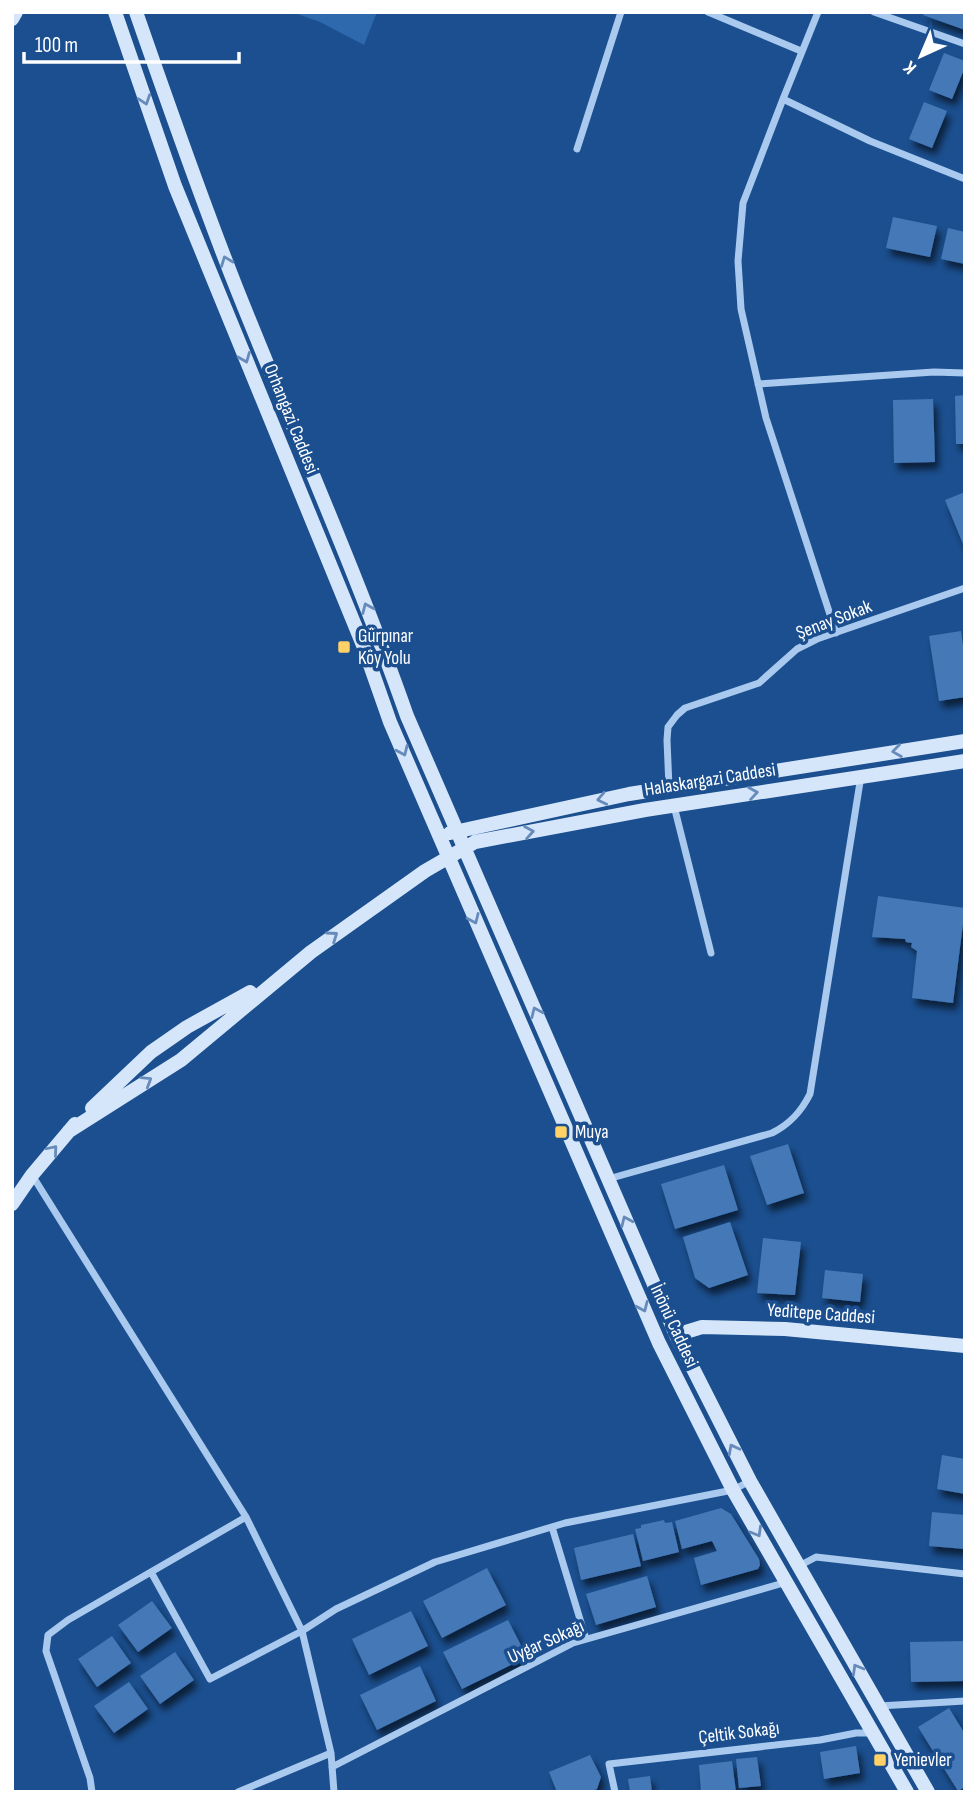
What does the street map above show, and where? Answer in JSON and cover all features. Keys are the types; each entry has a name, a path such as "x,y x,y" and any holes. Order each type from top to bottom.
{"main road":[{"path":"12,19 16,12"},
{"name":"Orhangazi Caddesi","path":"116,12 168,168 363,645 390,722 448,856"},
{"name":"Orhangazi Caddesi","path":"136,12 189,164 248,318 381,642 407,716 676,1335 750,1481 928,1792"},
{"path":"168,168 189,164"},
{"path":"231,325 248,318"},
{"path":"311,521 330,517"},
{"path":"338,586 356,581"},
{"path":"363,645 381,642"},
{"path":"390,722 407,716"},
{"path":"440,837 456,831 669,787 965,741"},
{"path":"862,776 865,756"},
{"name":"Halaskargazi Caddesi","path":"279,976 448,856 475,842 674,806 965,761"},
{"path":"669,787 674,806"},
{"name":"İnönü Caddesi","path":"448,856 626,1269 687,1399 733,1490 907,1792"},
{"path":"69,1130 181,1059 279,976"},
{"path":"12,1204 69,1130 151,1052 187,1027 279,976"},
{"path":"538,1064 555,1056"},
{"path":"591,1185 608,1179"},
{"path":"626,1269 644,1263"},
{"name":"Yeditepe Caddesi","path":"676,1335 702,1327 785,1329 965,1346"},
{"path":"687,1399 703,1392"},
{"path":"872,1733 890,1724"}],"street":[{"path":"578,149 621,12"},
{"path":"708,12 801,51"},
{"path":"818,12 743,203 738,261 741,309 765,418 836,633"},
{"path":"874,12 965,44"},
{"path":"783,99 870,141 965,179"},
{"path":"758,384 934,372 965,373"},
{"name":"Şenay Sokak","path":"669,787 668,726 685,708 759,683 797,649 965,588"},
{"path":"608,1179 772,1133 790,1122 804,1105 810,1094 862,776"},
{"path":"674,806 711,953"},
{"path":"32,1175 246,1517 302,1631 331,1752 334,1792"},
{"path":"151,1572 210,1679 302,1631 336,1609 435,1562 552,1527 733,1490 750,1481"},
{"path":"92,1792 90,1778 46,1651 48,1635 68,1620 246,1517"},
{"path":"552,1527 586,1639"},
{"path":"799,1566 816,1557 965,1574"},
{"name":"Uygar Sokağı","path":"332,1767 573,1643 787,1582"},
{"path":"878,1706 965,1701"},
{"name":"Çeltik Sokağı","path":"615,1792 610,1764 872,1733"},
{"path":"237,1792 331,1752"}],"shaded area":[{"path":"292,12 377,12 364,45 320,22"}],"building":[{"path":"924,12 965,12 965,30 923,15"},
{"path":"944,53 965,61 952,99 929,90"},
{"path":"924,102 947,111 932,148 909,139"},
{"path":"893,217 937,226 930,257 886,248"},
{"path":"948,228 965,232 965,264 941,259"},
{"path":"965,395 965,444 956,444 955,396"},
{"path":"933,399 935,462 894,463 893,400"},
{"path":"965,492 965,549 945,500"},
{"path":"961,631 965,659 965,697 939,701 929,636"},
{"path":"878,896 965,908 953,1003 912,998 917,951 911,947 912,943 906,942 905,939 872,937"},
{"path":"788,1144 804,1193 767,1205 750,1156"},
{"path":"724,1165 738,1210 675,1229 661,1184"},
{"path":"730,1222 748,1275 709,1288 695,1278 683,1237"},
{"path":"763,1238 801,1242 795,1295 757,1293"},
{"path":"825,1270 863,1274 860,1302 822,1298"},
{"path":"942,1455 965,1459 965,1494 937,1489"},
{"path":"721,1508 731,1514 760,1565 758,1569 701,1585 694,1558 717,1551 712,1541 682,1549 675,1521"},
{"path":"932,1512 965,1515 965,1549 929,1546"},
{"path":"664,1520 665,1523 672,1522 679,1552 643,1561 635,1529"},
{"path":"633,1534 641,1566 581,1580 574,1548"},
{"path":"487,1568 506,1605 442,1638 423,1601"},
{"path":"647,1576 656,1607 596,1625 586,1594"},
{"path":"152,1601 172,1628 138,1652 118,1625"},
{"path":"411,1611 428,1646 369,1675 352,1639"},
{"path":"508,1620 527,1657 462,1689 443,1652"},
{"path":"112,1636 131,1663 97,1687 78,1659"},
{"path":"965,1641 965,1681 911,1682 910,1642"},
{"path":"175,1652 194,1680 160,1704 140,1676"},
{"path":"420,1666 436,1701 377,1730 360,1695"},
{"path":"129,1682 148,1709 114,1733 94,1706"},
{"path":"949,1708 965,1734 965,1787 958,1791 918,1727"},
{"path":"856,1746 860,1773 824,1779 820,1752"},
{"path":"590,1755 601,1777 597,1789 590,1792 557,1792 549,1772"},
{"path":"757,1757 761,1786 739,1788 736,1759"},
{"path":"732,1761 736,1792 701,1792 699,1765"},
{"path":"650,1776 652,1792 630,1792 628,1779"}],"place":[{"name":"Gürpınar Köy Yolu","path":"344,647"},
{"name":"Muya","path":"561,1132"},
{"name":"Yenievler","path":"880,1760"}]}
